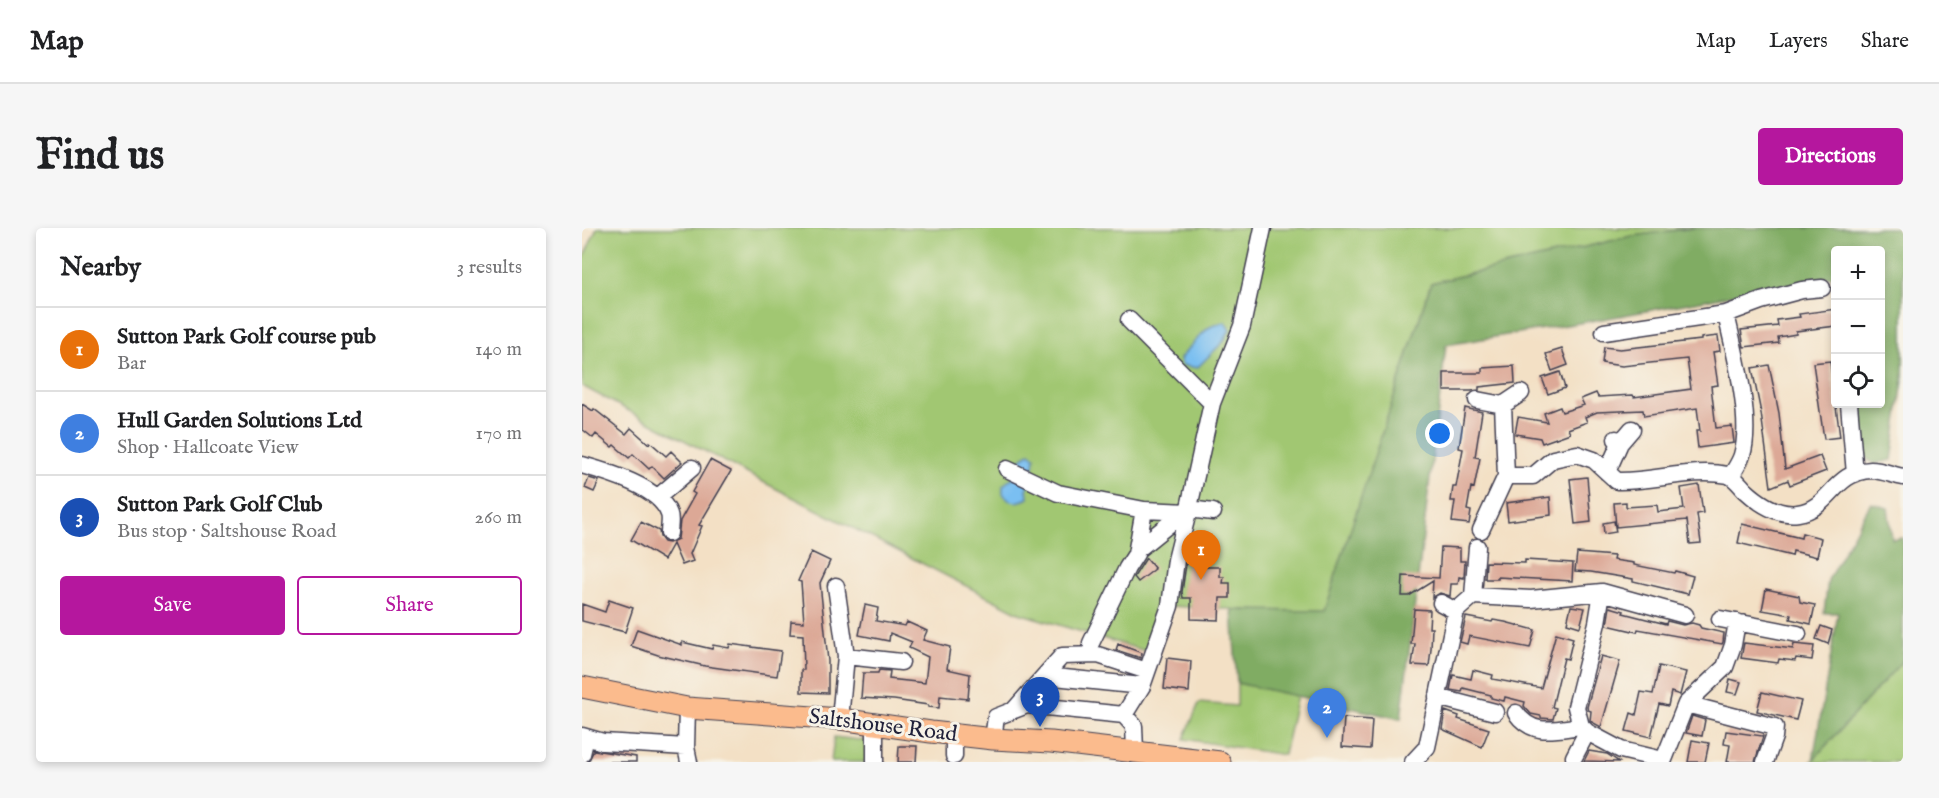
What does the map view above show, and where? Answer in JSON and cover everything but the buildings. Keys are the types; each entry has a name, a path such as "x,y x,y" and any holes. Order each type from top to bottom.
{"main road":[{"name":"Saltshouse Road","path":"582,687 687,708 840,719 993,739 1051,742 1220,762"}],"street":[{"path":"1124,715 1145,678 1170,606 1176,560 1212,403 1242,326 1263,228"},
{"path":"1604,332 1726,314 1761,301 1802,290 1822,288"},
{"path":"1726,314 1740,379 1746,431 1742,456 1731,476"},
{"path":"1130,320 1212,403"},
{"path":"1477,400 1503,405 1524,389"},
{"path":"1473,596 1479,538 1506,476 1503,405"},
{"path":"1849,408 1855,474"},
{"path":"1607,472 1618,441 1632,429"},
{"path":"1506,476 1533,476 1553,459 1577,454 1594,460 1617,481 1626,482 1706,473 1731,476 1763,505 1785,513 1800,513 1812,508 1831,494 1846,476 1872,470 1903,477"},
{"path":"582,465 615,474 658,497 669,514 669,532"},
{"path":"658,497 692,468"},
{"path":"1007,469 1058,493 1144,510 1213,512"},
{"path":"1091,643 1137,550 1144,510"},
{"path":"1137,550 1187,511"},
{"path":"1574,756 1584,729 1576,707 1597,623 1602,592"},
{"path":"1413,762 1427,747 1437,698 1448,607 1473,596 1531,599 1602,592 1684,615"},
{"path":"840,719 846,656 843,594"},
{"path":"1516,713 1523,723 1544,731 1584,729 1622,750 1663,761 1686,704 1725,667 1733,645 1728,621 1798,634"},
{"path":"1013,711 1062,656 1098,655 1145,678"},
{"path":"846,656 895,657"},
{"path":"1045,676 1145,678"},
{"path":"1437,698 1495,712"},
{"path":"1686,704 1775,727 1765,762"},
{"path":"993,739 996,717 1028,705 1124,715 1134,726 1135,751"},
{"path":"583,742 603,742 687,755 687,708"},
{"path":"875,724 875,762"},
{"path":"954,734 954,756"}],"green space":[{"path":"597,228 1694,228 1632,236 1431,283 1324,612 1170,606 1149,652 1019,613 582,386 582,261"},
{"path":"1694,228 1896,228 1903,237 1903,379 1892,460 1874,464 1859,453 1855,408 1885,408 1885,246 1831,246 1831,277 1603,319 1446,345 1401,719 1237,683 1232,610 1324,611 1431,283 1632,236"},
{"path":"1871,503 1888,508 1892,539 1903,538 1903,660 1813,760 1838,613 1824,613 1828,580"},
{"path":"1903,660 1903,762 1811,762 1813,760"},
{"path":"1237,683 1297,696 1284,755 1184,739 1199,703 1237,706"},
{"path":"834,737 868,741 867,762 831,762"}],"water":[{"path":"1225,322 1230,330 1223,342 1197,368 1182,365 1180,359 1204,332 1210,327"},
{"path":"1030,453 1035,457 1027,488 1028,498 1017,502 1012,501 1003,494 1003,486 1015,475 1021,459"}],"place":[{"name":"Sutton Park Golf course pub","path":"1201,580"},
{"name":"Sutton Park Golf Club","path":"1040,727"},
{"name":"Hull Garden Solutions Ltd","path":"1327,738"}]}
